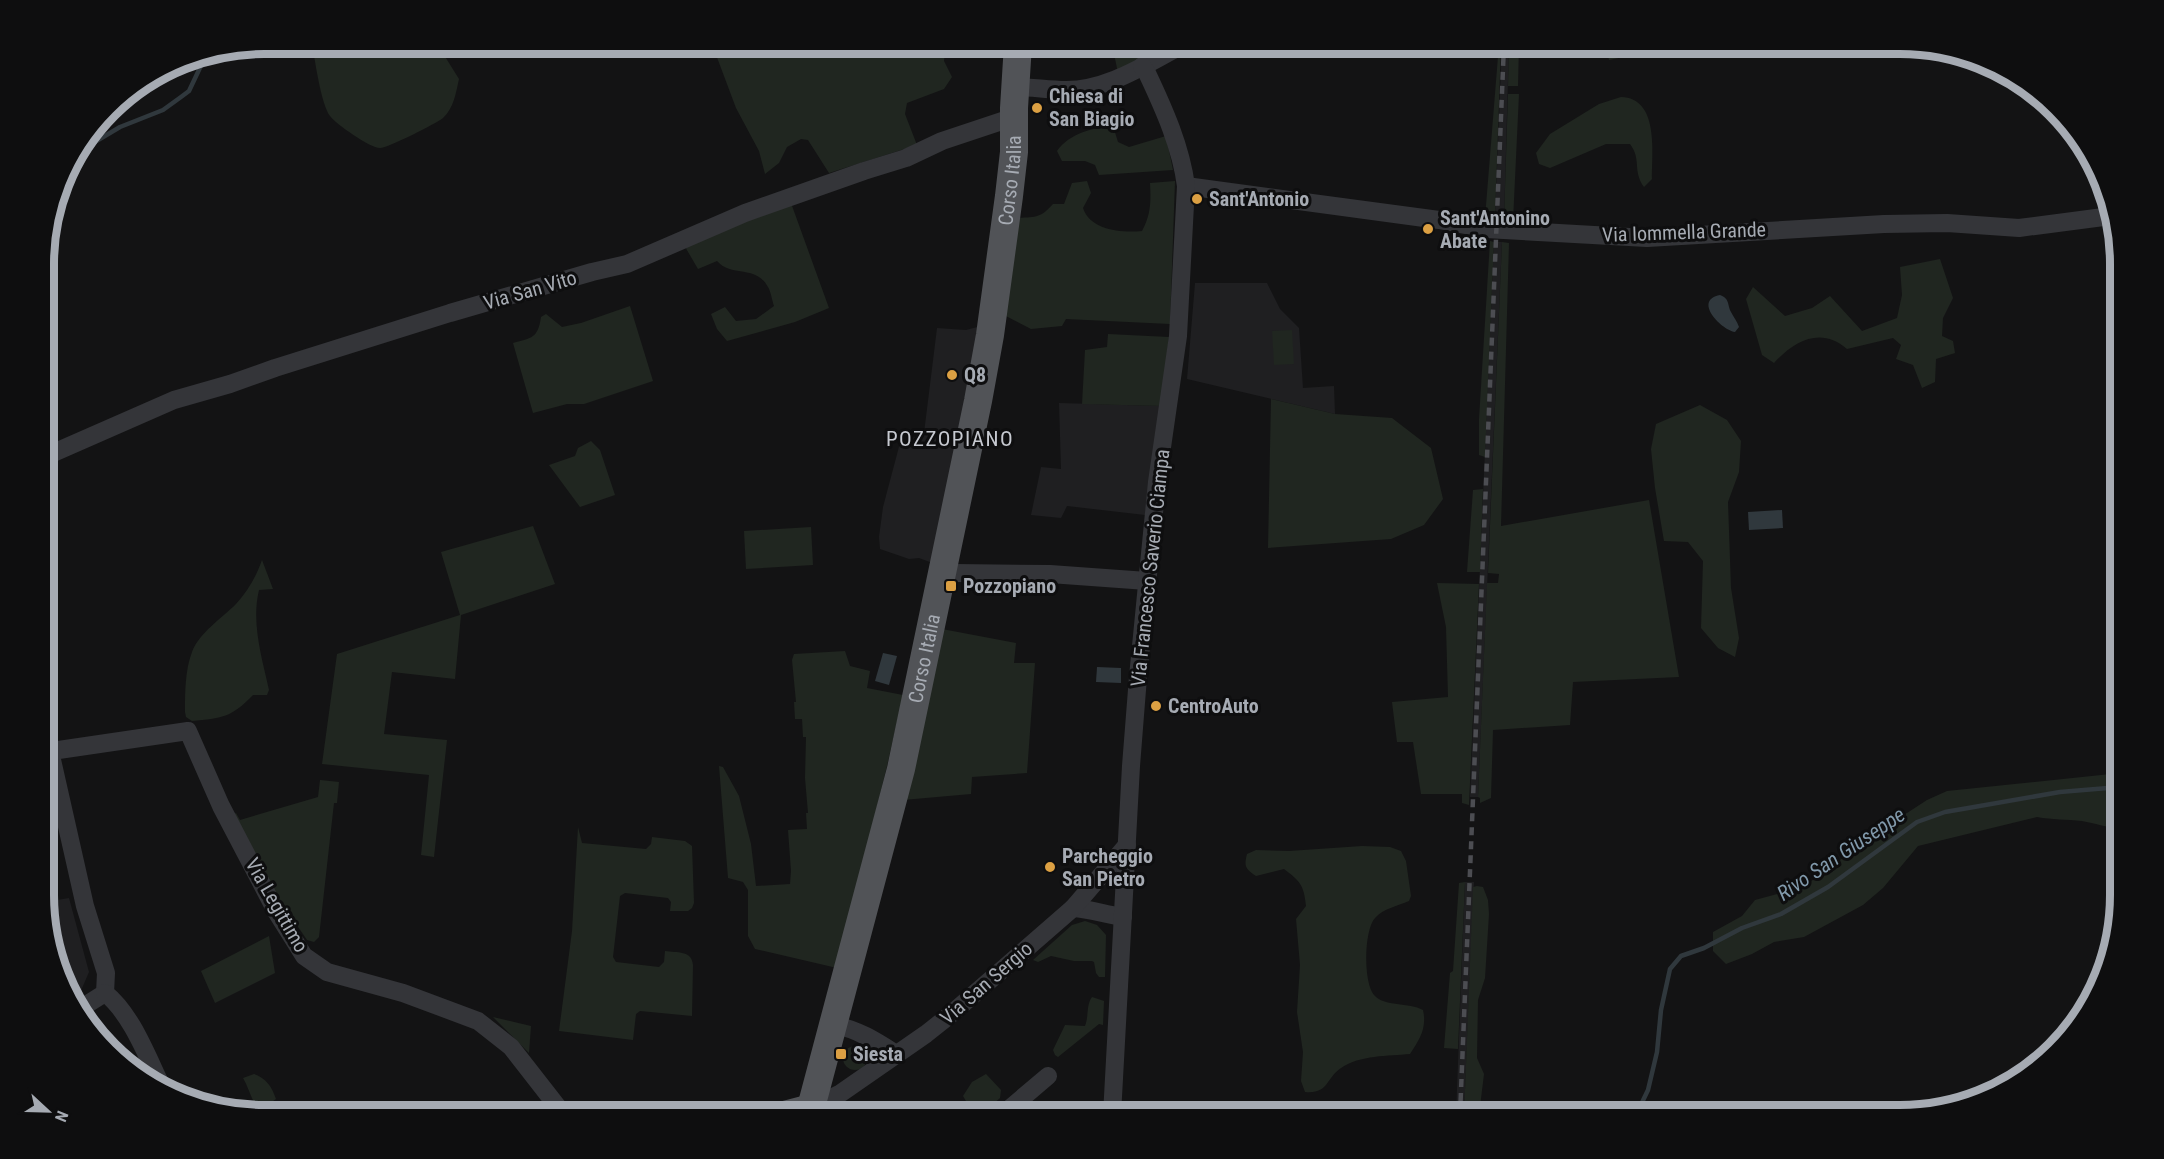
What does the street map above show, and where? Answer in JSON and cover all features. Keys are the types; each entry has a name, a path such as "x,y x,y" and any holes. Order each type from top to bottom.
{"main road":[{"name":"Corso Italia","path":"804,1105 834,1025 901,769 978,401 990,335 1014,152 1017,54"}],"street":[{"path":"1015,87 1067,90 1120,78 1165,54"},
{"name":"Via Francesco Saverio Ciampa","path":"1113,1105 1131,765 1147,581 1178,332 1186,186 1171,128 1148,74 1142,66"},
{"name":"Via San Vito","path":"54,453 174,400 450,313 627,264 745,213 906,158 942,141 1014,117"},
{"name":"Via Iommella Grande","path":"1186,186 1439,220 1486,229 1636,237 1689,237 1715,233 1884,224 1947,223 2019,228 2105,217"},
{"path":"954,573 1050,573 1147,581"},
{"name":"Via Legittimo","path":"54,751 188,731 221,806 277,913 304,956 327,972 403,993 478,1021 511,1047 556,1105"},
{"path":"54,780 85,906 106,973 105,993"},
{"name":"Via San Sergio","path":"817,1105 841,1093 950,1015 1073,908 1127,845"},
{"path":"1073,908 1097,910 1123,917"},
{"path":"85,1005 105,993"},
{"path":"105,993 112,999 138,1036 157,1076"},
{"path":"834,1025 849,1028 896,1054"},
{"path":"1014,1105 1048,1076"}],"shaded area":[{"path":"314,54 447,54 444,55 459,79 452,105 443,118 402,140 380,148 354,135 330,116 321,92"},
{"path":"716,54 945,54 944,61 952,77 944,89 907,103 905,114 917,145 829,173 808,140 801,139 787,147 779,163 765,174 759,151 736,108"},
{"path":"1114,54 1147,54 1148,56 1118,73"},
{"path":"1498,54 1501,54 1495,219 1485,218"},
{"path":"1502,54 1509,54 1504,220 1495,219"},
{"path":"1509,54 1519,54 1518,86 1508,86"},
{"path":"1608,54 1637,54 1609,60"},
{"path":"1508,94 1519,94 1513,221 1504,220"},
{"path":"1621,97 1633,100 1642,106 1648,116 1652,141 1652,179 1644,187 1638,175 1636,155 1630,144 1606,144 1550,168 1539,164 1536,153 1550,134 1599,104"},
{"path":"1113,126 1118,142 1129,147 1166,136 1173,170 1099,175 1095,165 1085,161 1062,161 1057,151 1068,140 1089,130"},
{"path":"1087,181 1091,193 1083,208 1092,221 1116,230 1142,231 1149,214 1150,183 1175,181 1170,324 1066,319 1062,326 1031,329 1002,314 1016,218 1036,216 1053,204 1064,204 1072,183"},
{"path":"791,203 829,308 795,322 727,341 717,329 711,314 725,307 736,321 756,319 774,306 769,289 757,276 729,269 717,261 698,269 684,245"},
{"path":"1490,241 1494,242 1485,457 1479,455 1479,419"},
{"path":"1494,242 1502,242 1478,797 1470,797"},
{"path":"1502,242 1509,243 1501,526 1649,500 1679,677 1573,682 1570,725 1493,730 1491,798 1480,803 1478,797 1487,583 1498,583 1499,574 1488,573"},
{"path":"1940,259 1953,298 1943,318 1942,336 1953,341 1955,353 1936,359 1935,382 1922,388 1913,365 1896,359 1901,345 1893,338 1847,349 1827,338 1808,339 1790,348 1774,363 1762,355 1746,299 1753,287 1785,316 1812,308 1830,296 1862,331 1897,318 1902,295 1900,267"},
{"path":"1195,283 1267,283 1280,309 1299,328 1303,388 1334,386 1335,414 1187,379"},
{"path":"1720,295 1727,300 1739,327 1735,332 1723,326 1709,308 1712,298"},
{"path":"630,306 653,381 584,404 567,404 533,413 513,343 533,336 538,329 541,317 546,314 562,327"},
{"path":"981,326 935,564 919,558 909,559 880,549 879,537 883,507 900,443 924,433 937,328 966,330"},
{"path":"1292,330 1294,364 1274,365 1272,331"},
{"path":"1108,334 1169,337 1161,406 1082,404 1085,350 1107,347"},
{"path":"1271,399 1335,414 1392,418 1431,448 1443,499 1424,525 1391,539 1268,548"},
{"path":"1059,403 1161,406 1145,515 1067,506 1061,518 1031,515 1041,467 1061,469"},
{"path":"1700,405 1727,420 1741,441 1739,472 1728,502 1731,588 1739,638 1735,657 1718,648 1701,628 1703,561 1688,542 1664,541 1655,488 1651,449 1656,424"},
{"path":"591,441 600,450 615,495 580,507 549,465 575,456 578,448"},
{"path":"1483,489 1480,572 1467,572 1473,490"},
{"path":"1782,510 1783,528 1749,530 1748,512"},
{"path":"533,526 555,584 461,615 455,679 392,672 384,734 447,740 434,857 421,855 429,775 322,764 337,654 460,615 441,552"},
{"path":"811,527 813,565 746,569 744,531"},
{"path":"262,560 273,589 259,590 256,615 269,690 267,695 253,695 232,713 192,721 186,717 185,689 195,645 244,594"},
{"path":"1437,583 1479,584 1469,805 1462,803 1462,794 1421,794 1413,742 1397,742 1392,702 1448,697 1446,627"},
{"path":"942,629 1016,643 1014,663 1035,663 1027,773 972,777 971,794 903,800"},
{"path":"845,651 850,666 870,671 867,688 903,695 837,968 755,949 748,936 748,890 743,882 728,878 719,766 723,767 739,796 751,844 756,886 790,884 788,830 807,829 806,813 808,813 805,778 806,737 803,737 802,719 795,719 794,702 796,702 792,660 794,654"},
{"path":"883,653 897,656 889,685 875,681"},
{"path":"1097,667 1121,668 1121,683 1096,682"},
{"path":"2110,774 2110,827 2082,821 2037,817 1918,846 1883,888 1863,905 1804,937 1774,942 1726,964 1713,951 1713,932 1742,916 1755,900 1796,889 1830,871 1859,840 1890,818 1907,813 1947,791"},
{"path":"320,780 339,782 337,803 334,803 319,937 314,942 307,940 286,909 284,910 234,814 236,813 240,820 318,797"},
{"path":"578,827 582,843 646,849 651,844 652,837 685,841 692,846 694,903 692,908 688,911 670,911 671,902 668,898 625,893 620,896 613,957 616,962 659,967 664,962 665,951 679,952 690,957 693,965 692,1016 640,1011 636,1014 633,1040 559,1031 572,931"},
{"path":"1362,846 1390,847 1401,851 1406,861 1411,896 1409,901 1387,910 1375,918 1371,924 1366,956 1370,988 1378,999 1423,1010 1423,1028 1410,1054 1357,1061 1341,1068 1318,1091 1305,1092 1301,1081 1303,1052 1297,1012 1300,965 1296,919 1306,906 1304,893 1297,880 1284,869 1256,876 1252,874 1246,867 1247,854 1256,850 1289,851"},
{"path":"1465,882 1474,882 1464,1105 1456,1105"},
{"path":"1465,882 1458,1049 1444,1048 1450,973 1453,971 1459,883"},
{"path":"1473,887 1483,887 1488,900 1489,914 1485,978 1478,1000 1477,1058 1484,1074 1480,1105 1464,1105"},
{"path":"69,898 89,972 79,994 61,949 54,900"},
{"path":"1085,921 1097,925 1106,935 1105,977 1099,977 1092,961 1074,961 1051,956 1038,962 1033,960 1072,925"},
{"path":"269,936 275,973 215,1003 201,971"},
{"path":"1092,997 1104,1001 1103,1025 1099,1024 1058,1057 1053,1050 1065,1025 1085,1026"},
{"path":"493,1017 531,1026 529,1053"},
{"path":"855,1046 864,1049 867,1058 864,1067 855,1070 846,1067 843,1058 846,1049"},
{"path":"254,1074 262,1078 273,1091 276,1099 267,1105 256,1105 243,1078"},
{"path":"986,1074 1001,1090 1000,1098 992,1105 968,1105 963,1096 972,1082"}],"waterway":[{"path":"91,144 120,127 163,110 189,91 202,63"},
{"name":"Rivo San Giuseppe","path":"1641,1105 1648,1090 1657,1052 1661,1010 1670,969 1681,956 1704,948 1742,928 1781,914 1828,887 1917,822 1945,812 2060,792 2110,788"}],"railway":[{"path":"1460,1105 1504,54"}],"place":[{"name":"Chiesa di San Biagio","path":"1037,108"},
{"name":"Sant'Antonio","path":"1197,199"},
{"name":"Sant'Antonino Abate","path":"1428,229"},
{"name":"Q8","path":"952,375"},
{"name":"Pozzopiano","path":"951,586"},
{"name":"CentroAuto","path":"1156,706"},
{"name":"Parcheggio San Pietro","path":"1050,867"},
{"name":"Siesta","path":"841,1054"}],"district":[{"name":"POZZOPIANO","path":"950,439"}]}
